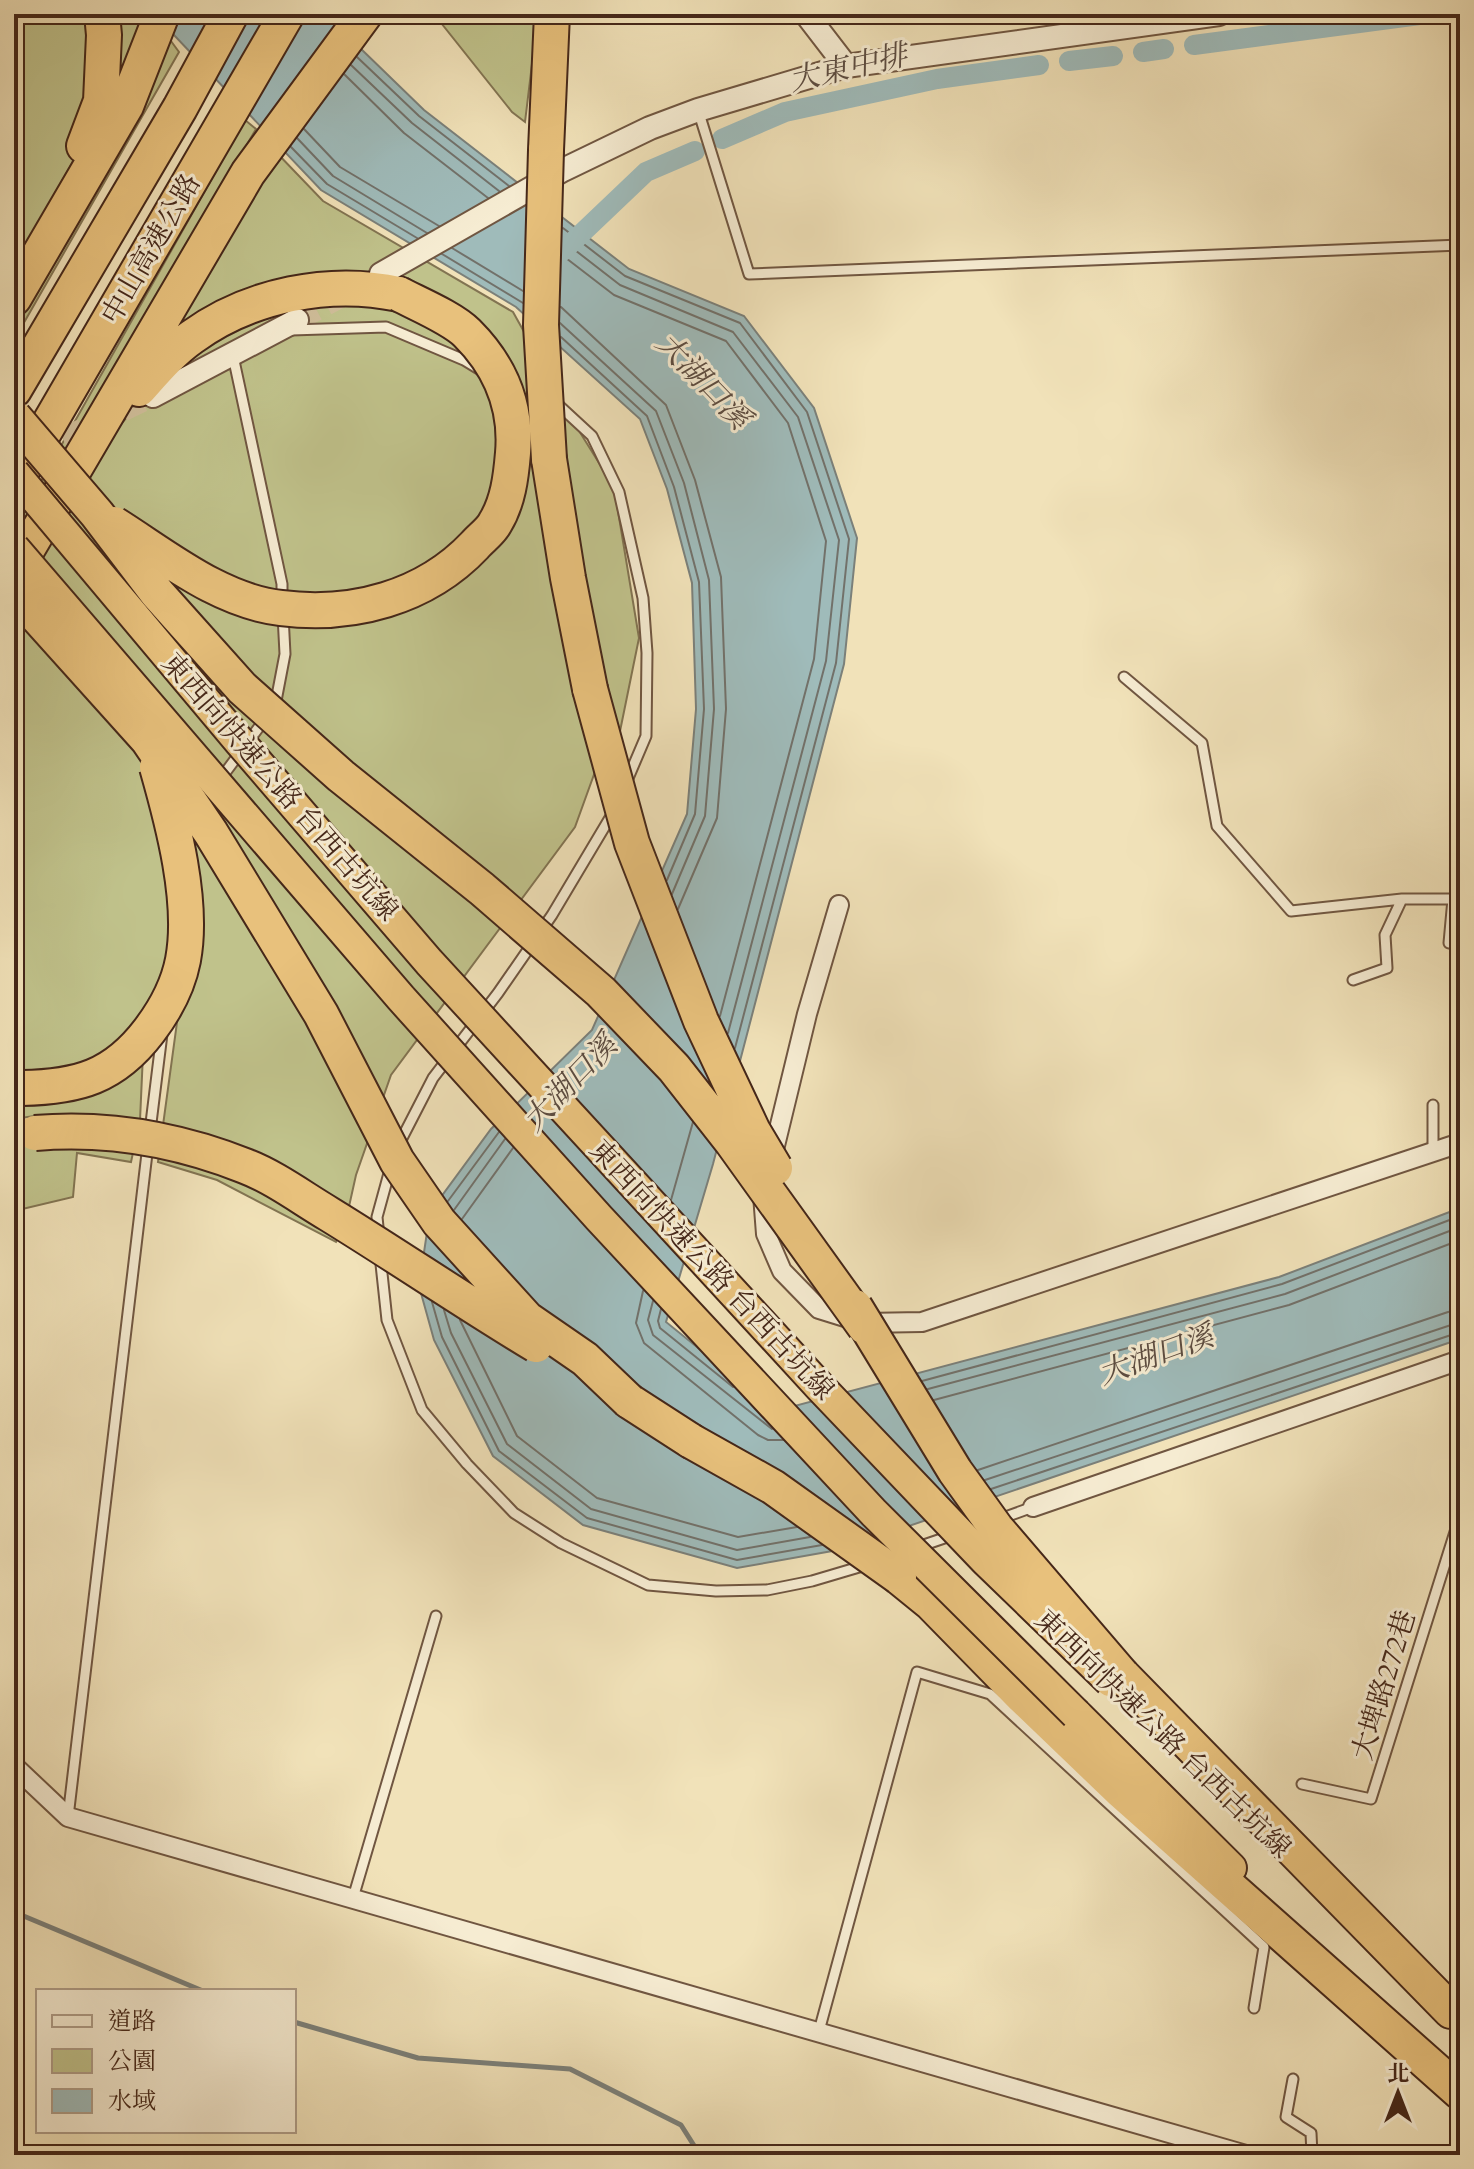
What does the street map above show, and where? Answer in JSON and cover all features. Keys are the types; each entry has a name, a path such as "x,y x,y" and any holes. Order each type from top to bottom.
{"highway":[{"path":"102,14 113,103"},
{"path":"14,298 51,238 113,103 162,14"},
{"name":"中山高速公路","path":"14,390 180,108 231,14"},
{"name":"中山高速公路","path":"14,484 287,14"},
{"path":"14,572 248,173 365,14"},
{"path":"551,30 541,325 549,459 590,689 632,843 701,1021 753,1131 826,1251 865,1327"},
{"path":"91,443 166,359 193,336 239,312 286,294 372,288 391,278 465,330 490,360 508,394 514,441 510,485 495,524 458,563 427,584 363,607 279,608 226,593 97,514"},
{"path":"14,417 97,514 157,593 242,688 341,776 482,889 589,982 674,1068 732,1142 865,1327 955,1471 996,1528 1116,1679 1456,2015"},
{"name":"東西向快速公路 台西古坑線","path":"14,473 440,974 820,1387 985,1560 1116,1679"},
{"name":"東西向快速公路 台西古坑線","path":"14,548 401,998 599,1218 874,1513 1240,1878 1460,2076"},
{"path":"14,591 148,740 211,833 313,1001 397,1161 439,1222 527,1319 585,1359 629,1401"},
{"path":"18,1087 57,1088 98,1076 134,1051 165,1010 183,961 183,892 165,794 148,740"},
{"path":"25,1135 65,1131 133,1134 197,1148 248,1167 346,1224 691,1441 898,1562 931,1603 1120,1790 1460,2092"}],"street":[{"path":"806,14 846,66"},
{"path":"391,278 563,170 650,128 698,110 846,66 1219,14"},
{"path":"153,396 297,320"},
{"path":"839,905 807,1014 763,1196 766,1234 782,1271 819,1309 864,1323 922,1322 1460,1143"},
{"path":"1033,1507 1460,1360"},
{"path":"14,1766 68,1817 1246,2155"}],"lane":[{"path":"698,110 749,274 1460,245"},
{"path":"276,331 386,327 464,360 483,372 513,377"},
{"path":"212,789 254,736 276,701 285,654 282,584 232,353"},
{"path":"539,389 571,414 592,436 619,492 643,598 647,653 646,736 611,818 552,915 433,1078 406,1128 389,1172 377,1217 387,1320 422,1410 467,1464 514,1513 561,1543 648,1585 716,1591 767,1590 898,1562 1033,1507"},
{"path":"1124,677 1202,743 1217,826 1291,911 1402,899 1456,899 1449,943"},
{"path":"196,827 204,799"},
{"path":"174,933 189,855"},
{"path":"1353,980 1387,968 1385,935 1402,899"},
{"path":"68,1817 170,965"},
{"path":"1433,1105 1433,1151"},
{"name":"大埤路272巷","path":"1302,1784 1371,1799 1460,1516"},
{"path":"353,1898 436,1616"},
{"path":"819,2031 917,1672 990,1694 1264,1947 1254,2008"},
{"path":"1293,2079 1286,2117 1311,2133 1312,2155"}],"green space":[{"path":"14,14 143,14 146,18 111,94 14,266"},
{"path":"434,14 538,14 525,122 512,112"},
{"path":"168,37 179,52 14,340 14,315 131,111"},
{"path":"245,120 256,129 14,542 14,529"},
{"path":"275,151 323,201 513,312 614,487 639,638 618,741 596,769 575,827 391,1075 356,1175 346,1220 336,1242 217,1180 158,1162 178,1015 145,1010 140,1120 131,1162 77,1153 73,1197 14,1211 14,1143 35,1140 35,1116 14,1119 14,1100 22,1072 14,1072 14,600 113,434 170,364 228,327 394,278 186,330 173,329"}],"water":[{"name":"大湖口溪","path":"154,14 325,14 424,110 629,269 744,316 814,408 857,538 844,664 713,1164 666,1322 776,1411 1279,1277 1460,1208 1460,1339 838,1550 737,1568 583,1525 493,1456 434,1340 419,1286 430,1212 491,1129 592,1030 687,814 696,709 692,583 667,489 640,419 516,307 321,190"}],"waterway":[{"name":"大東中排","path":"1194,45 1427,14"},
{"name":"大東中排","path":"1143,52 1164,49"},
{"name":"大東中排","path":"1069,61 1113,56"},
{"name":"大東中排","path":"722,139 785,112 937,79 1039,65"},
{"name":"大東中排","path":"563,251 646,172 695,151"},
{"path":"14,1912 198,1989"},
{"path":"296,2023 418,2058 570,2069 681,2125 700,2155"}],"tunnel":[{"path":"297,320 346,294"},
{"path":"33,453 153,396"}]}
